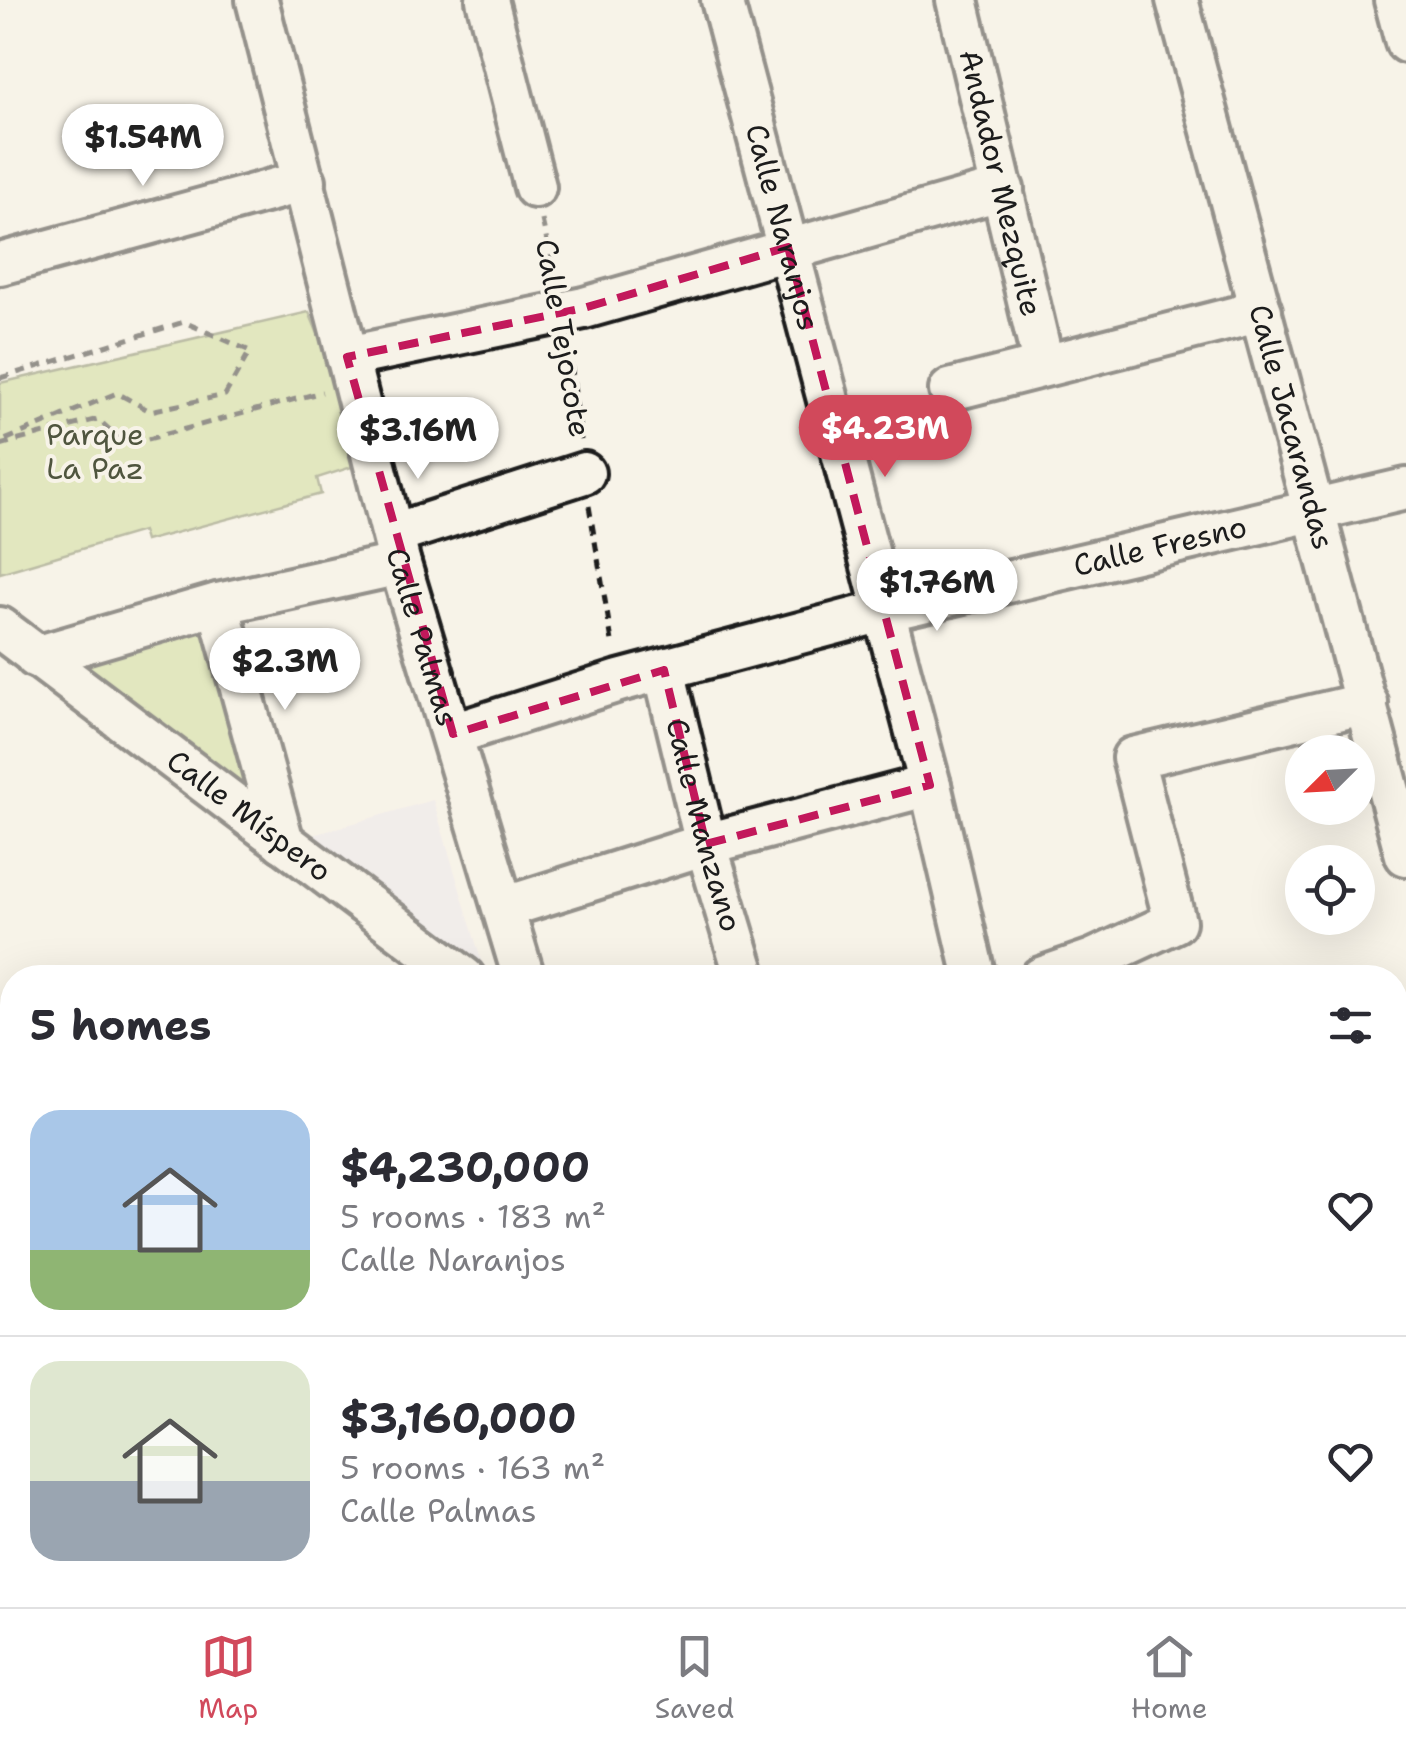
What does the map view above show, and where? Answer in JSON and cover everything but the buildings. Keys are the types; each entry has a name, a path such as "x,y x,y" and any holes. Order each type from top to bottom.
{"street":[{"name":"Calle Palmas","path":"257,0 397,549 521,965"},
{"path":"487,0 535,188"},
{"name":"Calle Naranjos","path":"722,0 930,785 972,965"},
{"name":"Andador Mezquite","path":"957,0 1043,362"},
{"name":"Calle Jacarandas","path":"1178,0 1311,511 1406,855"},
{"path":"1395,0 1406,42"},
{"path":"0,264 305,182"},
{"path":"351,370 1004,189"},
{"path":"950,390 1043,362 1261,310"},
{"path":"36,657 397,549 584,473"},
{"name":"Calle Fresno","path":"453,734 619,680 883,611 1406,489"},
{"path":"218,604 284,842"},
{"name":"Calle Míspero","path":"0,628 447,965"},
{"name":"Calle Manzano","path":"664,670 706,844 742,965"},
{"path":"1078,965 1175,922 1133,758 1366,703"},
{"path":"506,907 706,844 930,785"}],"path":[{"name":"Calle Tejocote","path":"535,188 563,312 584,473 619,680"},
{"path":"0,378 184,322 250,351 225,395 150,412 117,393 0,443"},
{"path":"0,443 98,419 126,445 351,370"}],"highlighted area":[{"path":"788,247 930,785 706,844 664,670 453,734 347,357 584,308"}],"shaded area":[{"path":"433,800 482,965 464,965 296,840"}],"green space":[{"name":"Parque La Paz","path":"309,312 339,385 352,467 317,478 321,494 145,541 142,531 0,573 0,383"},
{"path":"218,604 283,842 51,658"}]}
